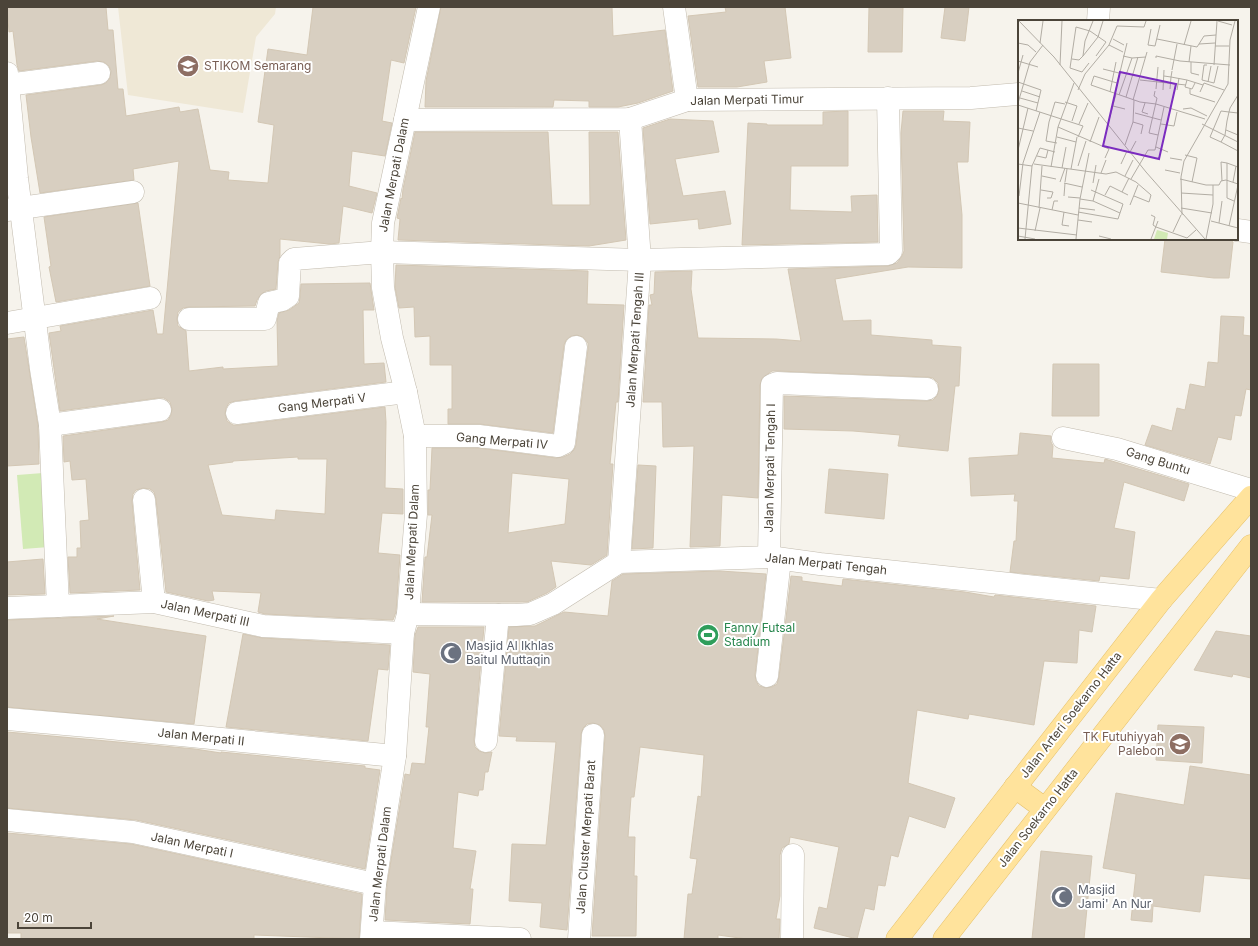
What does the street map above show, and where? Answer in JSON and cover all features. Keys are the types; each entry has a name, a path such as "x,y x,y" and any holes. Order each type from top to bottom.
{"main road":[{"name":"Jalan Arteri Soekarno Hatta","path":"897,939 1161,600 1251,497"},
{"name":"Jalan Soekarno Hatta","path":"944,939 1251,546"},
{"path":"1015,787 1045,809"}],"street":[{"name":"Jalan Merpati Dalam","path":"371,935 375,884 395,756 405,624 416,514 415,436 406,392 392,338 383,288 383,223 429,7"},
{"path":"674,7 686,100"},
{"path":"1098,20 1099,7"},
{"path":"58,606 50,425 34,318 14,209 17,178 8,80 99,73"},
{"name":"Jalan Merpati Timur","path":"405,120 630,118 686,100 971,98 1018,94"},
{"path":"189,319 264,320 267,318 269,303 282,300 288,296 290,262 292,260 382,252 640,260 890,253 888,98"},
{"name":"Jalan Merpati Tengah III","path":"619,562 640,260 630,118"},
{"path":"14,209 133,192"},
{"path":"1238,230 1251,232"},
{"path":"7,323 150,298"},
{"name":"Gang Merpati IV","path":"415,436 479,436 558,446 562,445 564,443 576,347"},
{"name":"Jalan Merpati Tengah I","path":"774,558 772,385 777,383 927,389"},
{"name":"Gang Merpati V","path":"238,413 406,392"},
{"path":"50,425 160,410"},
{"name":"Gang Buntu","path":"1063,438 1117,449 1251,490"},
{"path":"144,500 154,602"},
{"path":"767,676 774,558"},
{"name":"Jalan Merpati Tengah","path":"619,562 774,558 1161,600"},
{"path":"405,624 498,615 530,614 553,604 619,562"},
{"name":"Jalan Merpati III","path":"7,608 154,602 263,626 405,624"},
{"path":"486,741 498,615"},
{"name":"Jalan Merpati II","path":"7,719 395,756"},
{"name":"Jalan Cluster Merpati Barat","path":"579,939 593,735"},
{"name":"Jalan Merpati I","path":"7,820 133,832 375,884"},
{"path":"792,939 794,855"},
{"path":"371,935 520,939"}],"shaded area":[{"name":"STIKOM Semarang","path":"118,7 276,7 275,14 256,37 243,113 128,95"}],"green space":[{"path":"43,473 49,547 23,549 17,475"}],"building":[{"path":"7,7 106,7 108,30 113,30 118,89 123,89 126,116 179,107 180,112 198,109 210,170 229,172 228,180 268,183 274,125 258,122 268,49 307,55 313,7 416,7 404,63 391,60 382,121 392,123 385,156 352,151 349,186 377,193 372,213 343,206 339,243 329,244 280,239 280,256 278,262 276,289 266,291 261,294 255,306 183,308 178,312 177,319 178,326 186,331 189,371 223,367 223,369 278,366 277,321 279,313 289,310 299,303 301,284 370,283 374,310 363,310 364,364 384,363 386,382 235,401 229,403 225,414 227,421 233,425 239,425 385,407 385,488 403,489 403,514 382,513 378,553 400,555 396,612 393,620 265,614 258,612 261,593 212,591 214,600 208,601 166,592 156,499 154,492 150,489 143,488 136,490 133,494 132,501 140,590 70,593 68,557 77,557 77,548 81,548 80,521 89,520 86,479 72,480 70,461 64,462 63,436 162,422 168,420 172,409 170,402 164,398 158,398 60,411 49,333 61,331 60,326 153,310 157,334 163,334 179,161 133,169 134,180 40,193 26,95 101,85 106,83 110,78 111,71 109,66 104,62 97,61 19,71 13,31 9,32","holes":["298,457 298,459 327,459 325,514 276,510 275,520 222,515 208,465 233,461"]},
{"path":"441,7 612,7 613,36 665,30 673,91 638,103 618,107 589,107 589,101 554,100 553,107 425,107 426,81"},
{"path":"725,7 785,7 791,58 764,61 767,82 737,87 698,87 688,16 726,12"},
{"path":"869,7 903,7 902,52 868,52"},
{"path":"945,7 969,7 965,41 941,38"},
{"path":"848,111 848,166 791,166 790,210 852,212 851,196 877,195 878,242 742,245 748,123 767,125 823,125 823,112"},
{"path":"903,111 944,111 943,121 970,122 968,162 957,162 962,215 962,268 908,267 835,279 843,321 871,320 871,335 932,340 932,345 961,347 959,386 955,386 948,451 898,446 900,435 853,431 784,429 784,396 927,401 933,400 937,396 939,390 938,383 933,378 772,371 762,378 760,385 758,498 722,495 720,546 690,547 694,446 663,447 662,402 643,402 649,305 652,305 650,295 654,294 655,272 692,271 691,289 698,338 776,339 801,341 788,269 888,266 897,263 902,256 904,251 901,133"},
{"path":"670,119 713,121 719,152 675,159 683,196 725,191 731,224 699,229 698,219 650,224 643,128"},
{"path":"415,132 548,132 552,205 590,205 589,132 618,132 626,240 589,246 398,240 400,219 397,218"},
{"path":"138,203 150,286 56,302 49,267 51,266 44,217"},
{"path":"1165,240 1230,240 1233,242 1229,278 1214,278 1161,272"},
{"path":"396,265 588,271 587,304 624,305 618,402 616,402 610,464 613,464 607,555 591,565 551,561 556,587 527,602 422,602 425,557 427,557 432,515 428,515 428,490 430,490 432,448 478,448 556,458 570,454 576,445 588,343 583,337 577,335 571,336 566,340 564,345 553,433 480,424 448,424 448,409 452,409 452,365 430,365 430,336 415,337 414,307 399,308 395,287","holes":["512,473 569,479 565,524 508,533"]},
{"path":"1221,316 1244,317 1243,335 1251,336 1251,390 1246,389 1241,416 1235,415 1231,440 1218,437 1210,464 1145,445 1152,425 1172,431 1177,408 1185,410 1190,384 1205,387 1208,362 1218,363"},
{"path":"24,337 38,426 39,464 7,466 7,339"},
{"path":"1053,364 1099,364 1099,416 1052,416"},
{"path":"1020,433 1051,436 1053,446 1052,458 1104,463 1105,459 1189,484 1184,501 1124,482 1114,528 1135,532 1129,579 1100,576 1099,581 1010,572 1014,541 1016,541 1018,501 1014,501 1015,494 971,496 969,458 1018,455"},
{"path":"638,465 656,466 653,548 632,549"},
{"path":"829,469 888,474 884,519 825,513"},
{"path":"43,559 45,594 7,595 7,562"},
{"path":"720,571 766,574 755,675 759,686 766,688 777,684 779,677 791,576 802,577 802,581 842,586 843,579 965,592 994,597 995,595 1096,606 1092,632 1079,630 1077,663 1044,661 1034,725 969,714 968,719 917,710 908,783 955,798 945,828 909,816 898,857 891,855 885,886 878,885 874,910 865,908 857,939 814,928 819,907 827,909 839,847 790,837 789,844 782,848 780,855 780,896 776,919 780,919 779,939 747,939 718,935 718,939 684,939 688,894 692,894 697,859 690,858 698,796 701,797 704,755 640,747 634,797 631,797 628,837 635,837 634,876 637,876 636,936 592,936 605,736 604,730 600,725 593,723 587,724 583,728 581,734 567,930 540,927 542,903 509,901 512,844 546,845 556,742 516,741 517,737 499,736 509,627 535,626 564,612 608,616 612,581 623,574"},
{"path":"114,616 97,619 206,636 194,724 7,707 7,620"},
{"path":"418,627 484,627 474,740 475,747 479,751 485,753 492,752 488,772 485,772 483,790 479,790 478,796 458,792 453,848 476,851 470,889 473,889 470,924 385,920 387,885 405,774 410,775 412,763 425,764 429,727 426,727 430,674 413,672 415,635"},
{"path":"1216,631 1251,636 1251,678 1233,674 1232,677 1194,670"},
{"path":"243,634 262,638 390,645 388,670 378,669 368,741 226,727"},
{"name":"TK Futuhiyyah Palebon","path":"1158,725 1204,727 1202,763 1156,760"},
{"path":"7,732 365,766 365,768 380,770 365,869 136,820 7,808"},
{"path":"1190,766 1251,775 1251,879 1204,875 1200,912 1153,906 1152,922 1131,920 1136,874 1103,868 1116,793 1184,805"},
{"path":"7,833 131,844 362,894 359,939 254,935 254,939 21,939 21,933 7,933"},
{"name":"Masjid Jami' An Nur","path":"1041,851 1092,856 1084,939 1032,939"}],"place":[{"name":"STIKOM Semarang","path":"188,66"},
{"name":"Fanny Futsal Stadium","path":"708,635"},
{"name":"Masjid Al Ikhlas Baitul Muttaqin","path":"451,653"},
{"name":"TK Futuhiyyah Palebon","path":"1180,744"},
{"name":"Masjid Jami' An Nur","path":"1062,897"}]}
